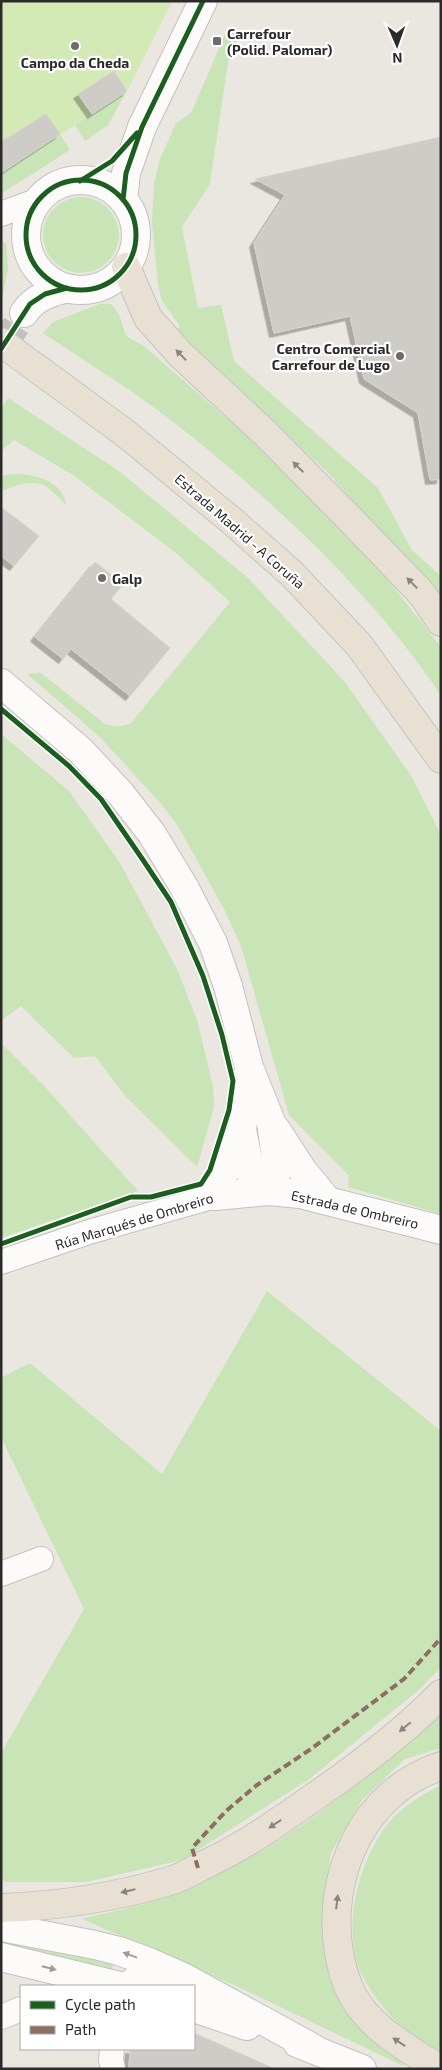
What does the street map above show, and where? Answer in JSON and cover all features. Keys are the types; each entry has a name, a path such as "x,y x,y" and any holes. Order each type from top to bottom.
{"highway":[{"path":"126,267 148,318 180,354 266,434 348,517 422,594 441,622"},
{"name":"Estrada Madrid - A Coruña","path":"1,342 125,433 232,521 292,574 359,644 441,758"},
{"path":"1,353 28,360"},
{"path":"1,1908 35,1907 85,1901 175,1879 240,1848 360,1765 424,1712 441,1694"},
{"path":"439,2069 383,2031 354,1998 346,1982 340,1961 335,1915 343,1870 351,1848 363,1826 393,1793 413,1779 441,1766"}],"street":[{"path":"123,200 126,173 142,128 203,1"},
{"path":"80,180 112,162 142,128"},
{"path":"30,255 38,270 51,281 67,288 84,290 100,287 115,279 126,267 134,251 136,233 132,216 123,200 111,189 97,182 80,180 65,183 51,189 31,212 27,226 26,241 33,276 27,309 45,294 67,288"},
{"path":"1,214 40,200"},
{"path":"1,683 81,751 121,794 152,834 184,887 213,943 231,994 249,1067 271,1122 303,1171 326,1200"},
{"path":"215,1196 242,1130 249,1067"},
{"path":"242,1130 251,1174 264,1191 276,1175 276,1157 271,1122"},
{"name":"Rúa Marqués de Ombreiro","path":"1,1262 89,1232 192,1201 215,1196 264,1191"},
{"name":"Estrada de Ombreiro","path":"264,1191 326,1200 441,1230"},
{"path":"1,1574 41,1559"},
{"path":"1,1927 95,1945 126,1953 184,1977 314,2048 362,2069"},
{"path":"1,1957 116,1985"},
{"path":"129,1985 132,1980 142,1976 172,1985"},
{"path":"195,1993 267,2023"},
{"path":"195,2008 314,2048"},
{"path":"1,2017 20,2009"}],"green space":[{"name":"Campo da Cheda","path":"1,1 172,1 127,91 1,173"},
{"path":"227,30 239,37 228,62 210,184 182,227 198,308 221,305 234,361 378,488 412,550 441,576 441,604 420,577 329,474 175,332 180,326 162,301 158,285 152,222 154,183 160,159 176,123 191,113"},
{"path":"127,91 108,125 85,141 75,125"},
{"path":"60,134 70,150 1,194 1,173"},
{"path":"74,197 88,197 102,203 113,214 119,228 116,250 108,262 88,273 74,273 60,267 49,256 43,242 43,228 49,214 60,203"},
{"path":"1,241 6,243 8,268 1,305"},
{"path":"100,304 111,304 119,314 126,336 145,347 293,476 380,570 441,647 441,695 414,658 355,587 256,491 169,418 43,333 53,322"},
{"path":"8,398 119,471 248,578 345,682 412,777 441,835 441,1214 348,1187 349,1176 289,1115 241,946 224,909 178,826 162,805 100,737 27,674 41,673 105,724 118,726 131,723 230,602 176,553 73,475 14,440 1,451 1,408"},
{"path":"13,474 38,477 53,484 64,496 66,505 50,490 40,484 23,484 1,492 1,476"},
{"path":"1,734 69,791 120,863 177,969 198,1023 213,1087 214,1107 197,1167 125,1096 95,1056 74,1058 21,1006 1,1021"},
{"path":"1,1043 45,1087 138,1191 1,1238"},
{"path":"267,1291 441,1431 441,1667 420,1689 308,1780 182,1860 86,1882 4,1882 1,1875 1,1753 84,1609 1,1437 1,1378 30,1363 162,1474"},
{"path":"441,1711 441,1748 405,1759 362,1800 331,1853 322,1912 328,1973 353,2020 404,2060 403,2066 245,1990 82,1919 162,1898 211,1878 247,1859 315,1816 348,1791 411,1739"},
{"path":"441,1785 441,2052 406,2030 386,2011 370,1989 356,1959 353,1939 353,1917 356,1895 362,1874 380,1836 391,1820 402,1809"},
{"path":"1,1937 113,1965 111,1972 1,1945"}],"building":[{"path":"114,71 127,91 92,114 78,94"},
{"path":"46,114 60,134 1,173 1,142"},
{"name":"Centro Comercial Carrefour de Lugo","path":"441,137 441,479 430,480 418,413 364,379 350,316 274,333 254,243 285,195 255,179"},
{"path":"1,507 39,536 14,566 1,556"},
{"path":"95,562 123,584 111,599 170,648 130,696 71,649 63,659 35,637"},
{"path":"195,2033 275,2069 129,2069 130,2050 195,2050"}],"tunnel":[{"path":"1,349 24,313"}],"marked path":[{"path":"198,1868 192,1848 226,1811 257,1785 311,1749 404,1679 441,1638"}],"cycle path":[{"path":"123,200 126,173 142,127 203,1"},
{"path":"80,181 112,161 137,133"},
{"path":"81,180 102,185 120,196 131,214 136,235 131,256 120,274 102,285 81,290 60,285 42,274 31,256 26,235 31,214 42,196 60,185 81,180"},
{"path":"1,349 30,304 45,294 67,288"},
{"path":"1,709 69,766 101,799 171,902 203,976 222,1035 233,1081 229,1110 210,1170 201,1184 151,1197 131,1197 1,1244"}],"place":[{"name":"Carrefour (Polid. Palomar)","path":"217,41"},
{"name":"Campo da Cheda","path":"75,46"},
{"name":"Centro Comercial Carrefour de Lugo","path":"400,356"},
{"name":"Galp","path":"102,578"}]}
